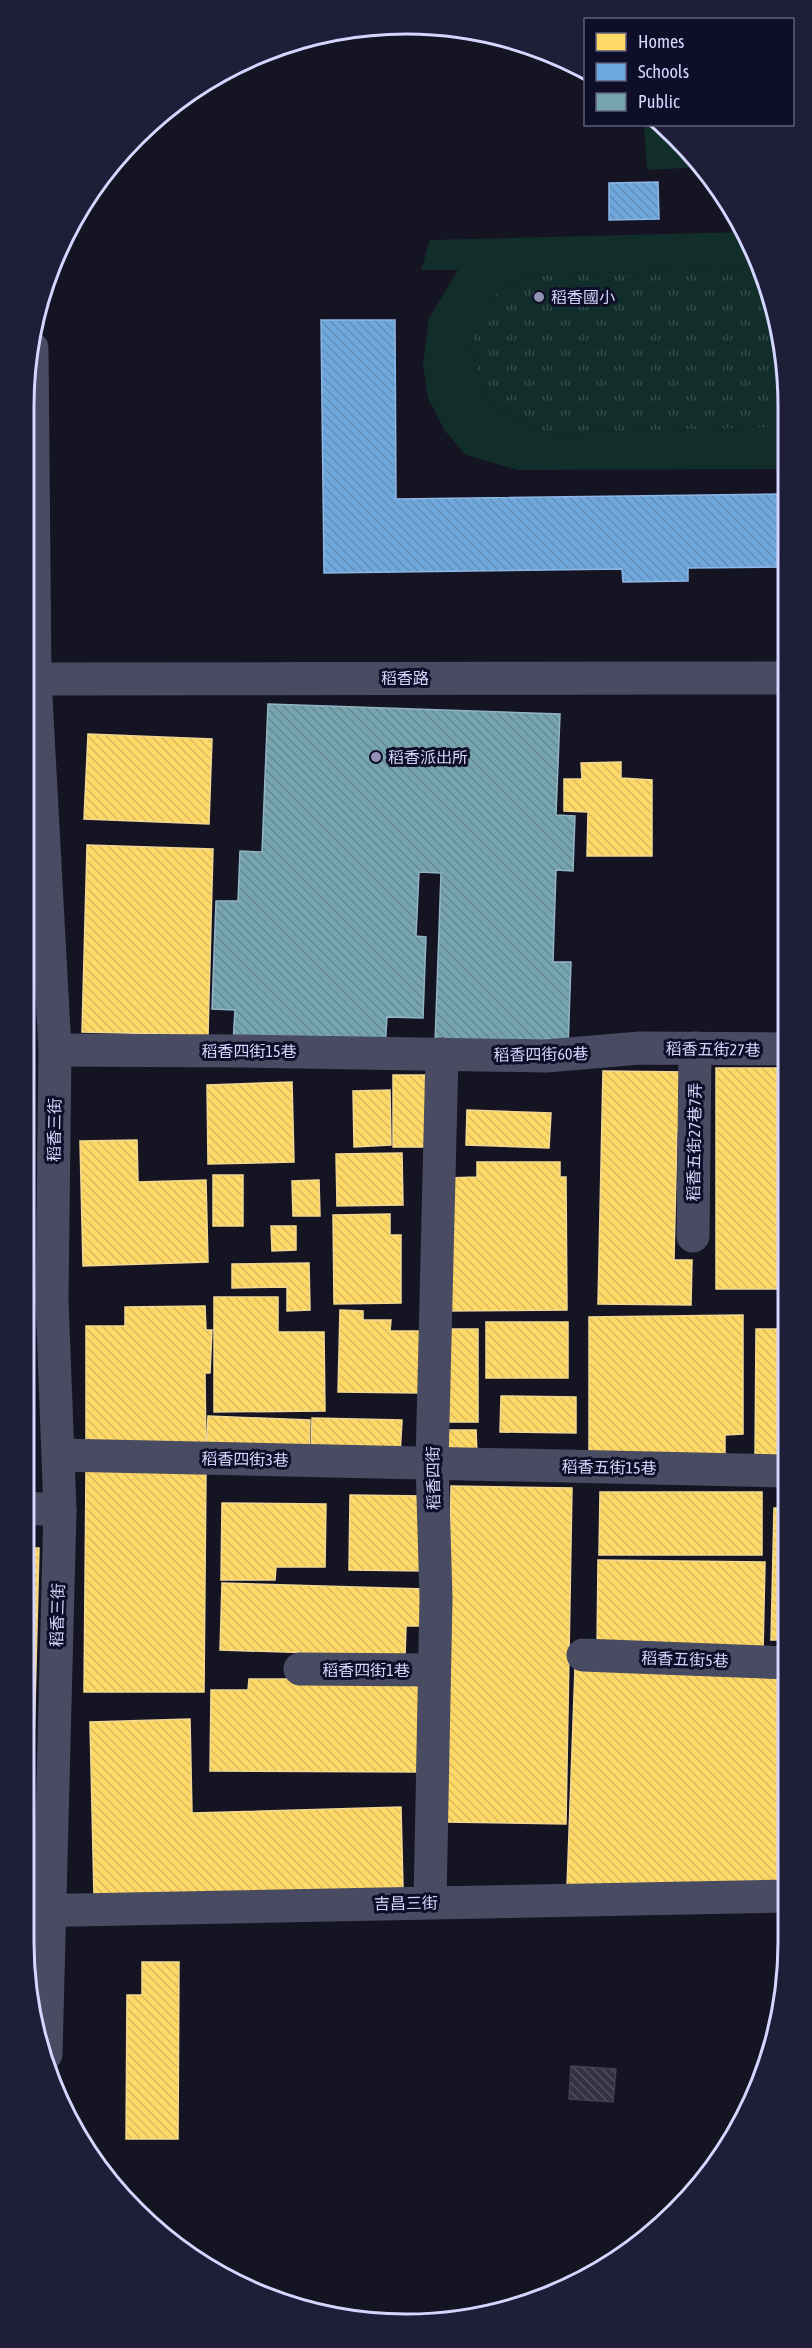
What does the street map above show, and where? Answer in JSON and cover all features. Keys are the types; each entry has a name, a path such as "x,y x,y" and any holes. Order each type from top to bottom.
{"street":[{"name":"稻香路","path":"34,679 778,678"},
{"name":"稻香三街","path":"34,736 56,1050 52,1300 60,1510 36,1911 44,2023"},
{"name":"稻香五街27巷","path":"640,1048 778,1049"},
{"name":"稻香四街60巷","path":"442,1054 546,1056 640,1048"},
{"name":"稻香五街27巷7弄","path":"693,1236 695,1048"},
{"name":"稻香四街15巷","path":"56,1050 442,1054"},
{"name":"稻香四街","path":"430,1902 436,1598 432,1463 442,1054"},
{"name":"稻香四街3巷","path":"59,1455 432,1463"},
{"name":"稻香五街15巷","path":"432,1463 778,1471"},
{"path":"34,1509 60,1510"},
{"name":"稻香五街5巷","path":"583,1655 778,1662"},
{"name":"稻香四街1巷","path":"300,1670 433,1671"},
{"name":"吉昌三街","path":"36,1911 778,1896"}],"green space":[{"path":"644,126 650,126 669,143 691,168 647,170"},
{"path":"734,232 751,269 527,275 494,295 476,326 471,350 485,397 505,414 547,433 778,427 778,469 518,470 466,455 445,431 428,398 423,364 429,318 458,270 421,270 430,240"},
{"path":"751,269 765,310 770,334 777,382 778,427 547,433 505,414 485,397 471,350 475,326 494,295 527,275"}],"building: Homes":[{"path":"88,734 212,739 209,824 84,819"},
{"path":"621,762 621,778 652,780 652,856 587,856 588,812 564,811 564,779 582,779 581,763"},
{"path":"87,845 213,849 208,1035 82,1032"},
{"path":"716,1068 778,1068 778,1289 716,1289"},
{"path":"603,1071 688,1072 687,1132 677,1131 674,1260 692,1260 691,1305 598,1304"},
{"path":"393,1075 430,1075 430,1147 393,1147"},
{"path":"292,1082 294,1162 208,1164 207,1085"},
{"path":"390,1090 391,1145 354,1147 353,1091"},
{"path":"467,1110 551,1113 549,1148 466,1145"},
{"path":"137,1140 138,1182 206,1180 208,1262 83,1266 80,1141"},
{"path":"402,1153 403,1205 337,1206 336,1154"},
{"path":"477,1162 560,1162 560,1177 566,1177 567,1310 447,1311 447,1178 477,1177"},
{"path":"213,1175 243,1175 243,1226 213,1226"},
{"path":"319,1180 320,1216 293,1216 292,1181"},
{"path":"390,1214 390,1235 401,1235 401,1303 334,1304 333,1215"},
{"path":"271,1226 296,1226 296,1250 272,1251"},
{"path":"309,1263 310,1310 287,1311 287,1287 232,1288 232,1264"},
{"path":"214,1297 278,1297 278,1332 324,1332 325,1411 214,1412"},
{"path":"205,1306 206,1330 212,1330 210,1373 205,1373 206,1451 86,1452 86,1326 125,1326 125,1307"},
{"path":"340,1310 363,1311 363,1320 391,1320 390,1331 421,1331 420,1393 338,1392"},
{"path":"743,1315 743,1434 725,1435 725,1460 589,1461 589,1317"},
{"path":"486,1322 568,1322 568,1378 486,1378"},
{"path":"447,1329 478,1329 478,1422 446,1422"},
{"path":"756,1329 778,1329 778,1460 755,1460"},
{"path":"501,1396 576,1397 576,1433 500,1432"},
{"path":"208,1416 310,1420 309,1457 206,1453"},
{"path":"312,1418 402,1420 400,1456 311,1454"},
{"path":"443,1430 476,1430 477,1455 443,1456"},
{"path":"86,1471 206,1472 204,1692 84,1692"},
{"path":"451,1486 572,1488 566,1824 446,1822"},
{"path":"600,1492 762,1492 762,1555 599,1555"},
{"path":"350,1495 426,1496 425,1571 349,1570"},
{"path":"222,1503 326,1504 325,1567 276,1567 275,1580 221,1580"},
{"path":"774,1508 778,1508 778,1640 771,1640"},
{"path":"34,1548 39,1548 34,1746"},
{"path":"598,1560 765,1562 763,1653 597,1651"},
{"path":"222,1583 425,1589 424,1626 406,1626 405,1656 220,1650"},
{"path":"575,1668 778,1673 778,1889 567,1887"},
{"path":"249,1679 422,1679 420,1772 210,1771 211,1690 248,1690"},
{"path":"190,1719 192,1813 401,1807 403,1888 94,1897 90,1722"},
{"path":"142,1962 179,1962 178,2139 126,2139 127,1995 142,1995"}],"building: Schools":[{"path":"658,182 659,219 609,220 609,183"},
{"path":"321,320 395,320 396,499 778,494 778,567 688,568 688,581 623,582 622,569 324,573"}],"building: Public":[{"path":"268,704 560,714 556,815 575,816 573,871 556,870 553,962 571,962 568,1049 435,1044 441,873 419,872 416,936 426,937 423,1018 387,1017 385,1049 233,1044 235,1010 212,1009 216,901 238,901 240,851 262,852"}],"building: Other":[{"path":"571,2066 616,2069 613,2102 569,2099"}],"place":[{"name":"稻香國小","path":"539,297"},
{"name":"稻香派出所","path":"376,757"}]}
